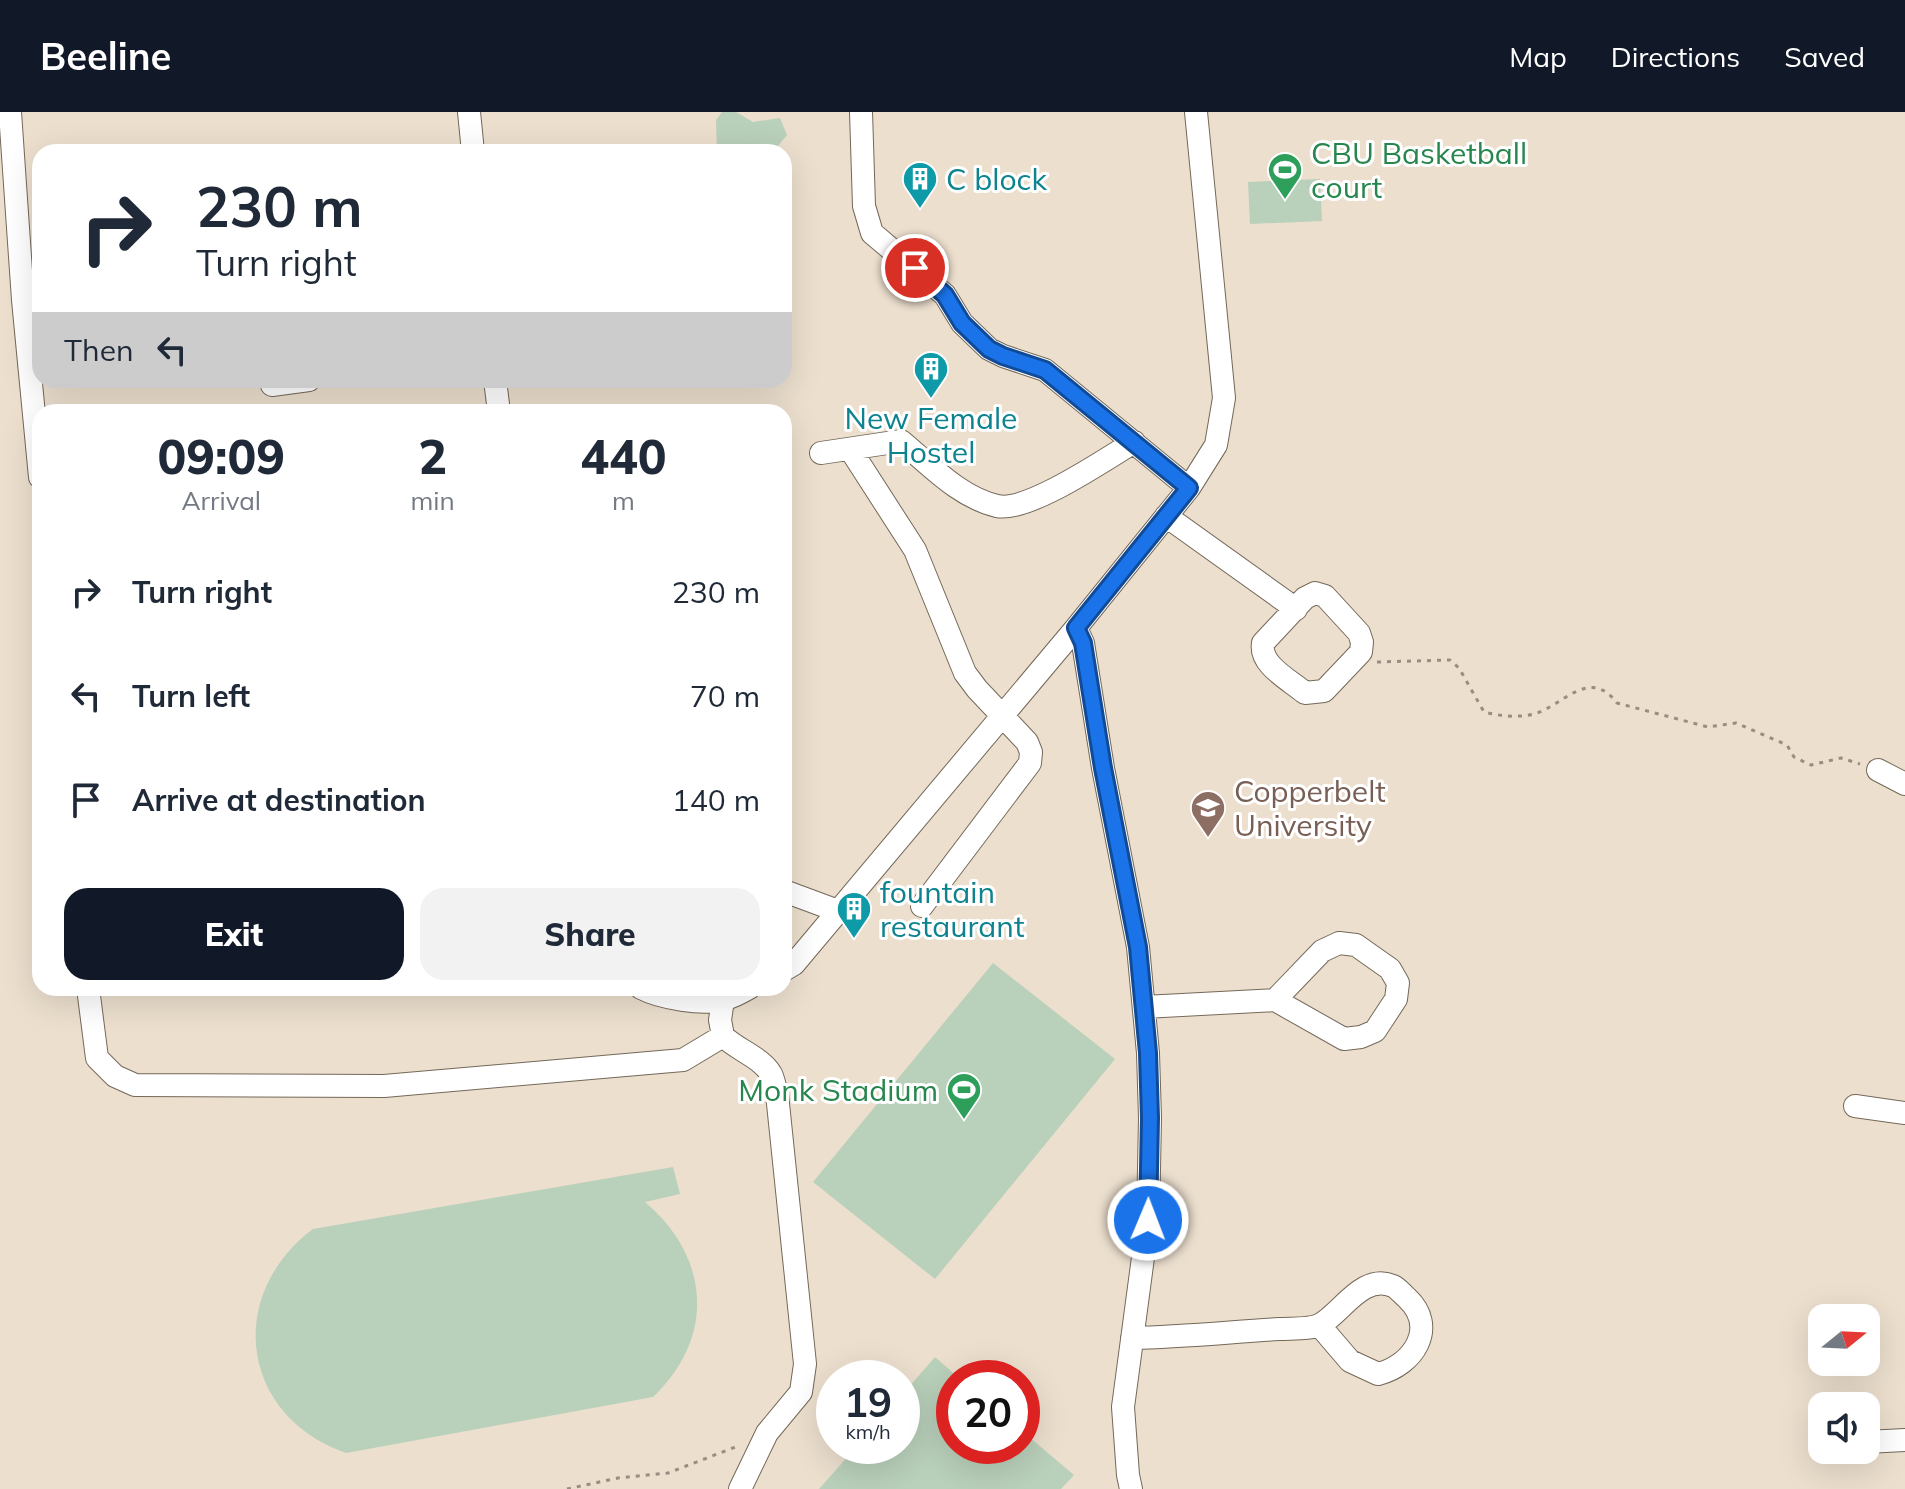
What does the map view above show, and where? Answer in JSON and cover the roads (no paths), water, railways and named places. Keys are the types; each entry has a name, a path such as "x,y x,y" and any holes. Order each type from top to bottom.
{"street":[{"path":"10,112 33,404"},
{"path":"469,112 472,144"},
{"path":"861,112 864,206 872,233 945,295 962,323 989,349 1045,370 1189,488"},
{"path":"792,965 1076,628 1189,488 1216,445 1224,398 1196,112"},
{"path":"821,453 901,441 960,490 999,507 1026,502 1134,442"},
{"path":"850,449 915,550 965,673 1027,742 1031,752 1030,763 922,906"},
{"path":"1166,516 1296,609"},
{"path":"1315,593 1325,596 1359,633 1361,652 1324,691 1305,693 1264,659 1263,643 1296,609 1305,598 1315,593"},
{"path":"1076,628 1083,643 1103,768 1138,947 1144,1007 1150,1118 1148,1220 1123,1407 1131,1489"},
{"path":"1878,770 1905,784"},
{"path":"792,894 838,911"},
{"path":"1144,1007 1275,1000 1344,1039 1375,1031 1396,999 1398,983 1390,969 1356,945 1339,943 1322,951 1275,1000"},
{"path":"89,996 97,1058 115,1076 135,1085 399,1085 683,1060 723,1036"},
{"path":"665,996 690,1001 723,1000 732,996"},
{"path":"723,1000 720,1020 723,1036 770,1072 777,1094 805,1364 801,1392 767,1433 740,1489"},
{"path":"1855,1106 1905,1113"},
{"path":"1132,1338 1320,1326 1355,1295 1379,1284 1394,1286 1419,1309 1422,1319 1422,1330 1404,1363 1378,1374 1350,1361 1320,1326"},
{"path":"1880,1441 1905,1440"}],"place":[{"name":"CBU Basketball court","path":"1285,201"},
{"name":"C block","path":"920,210"},
{"name":"New Female Hostel","path":"931,400"},
{"name":"Copperbelt University","path":"1208,839"},
{"name":"fountain restaurant","path":"854,940"},
{"name":"Monk Stadium","path":"964,1121"}]}
